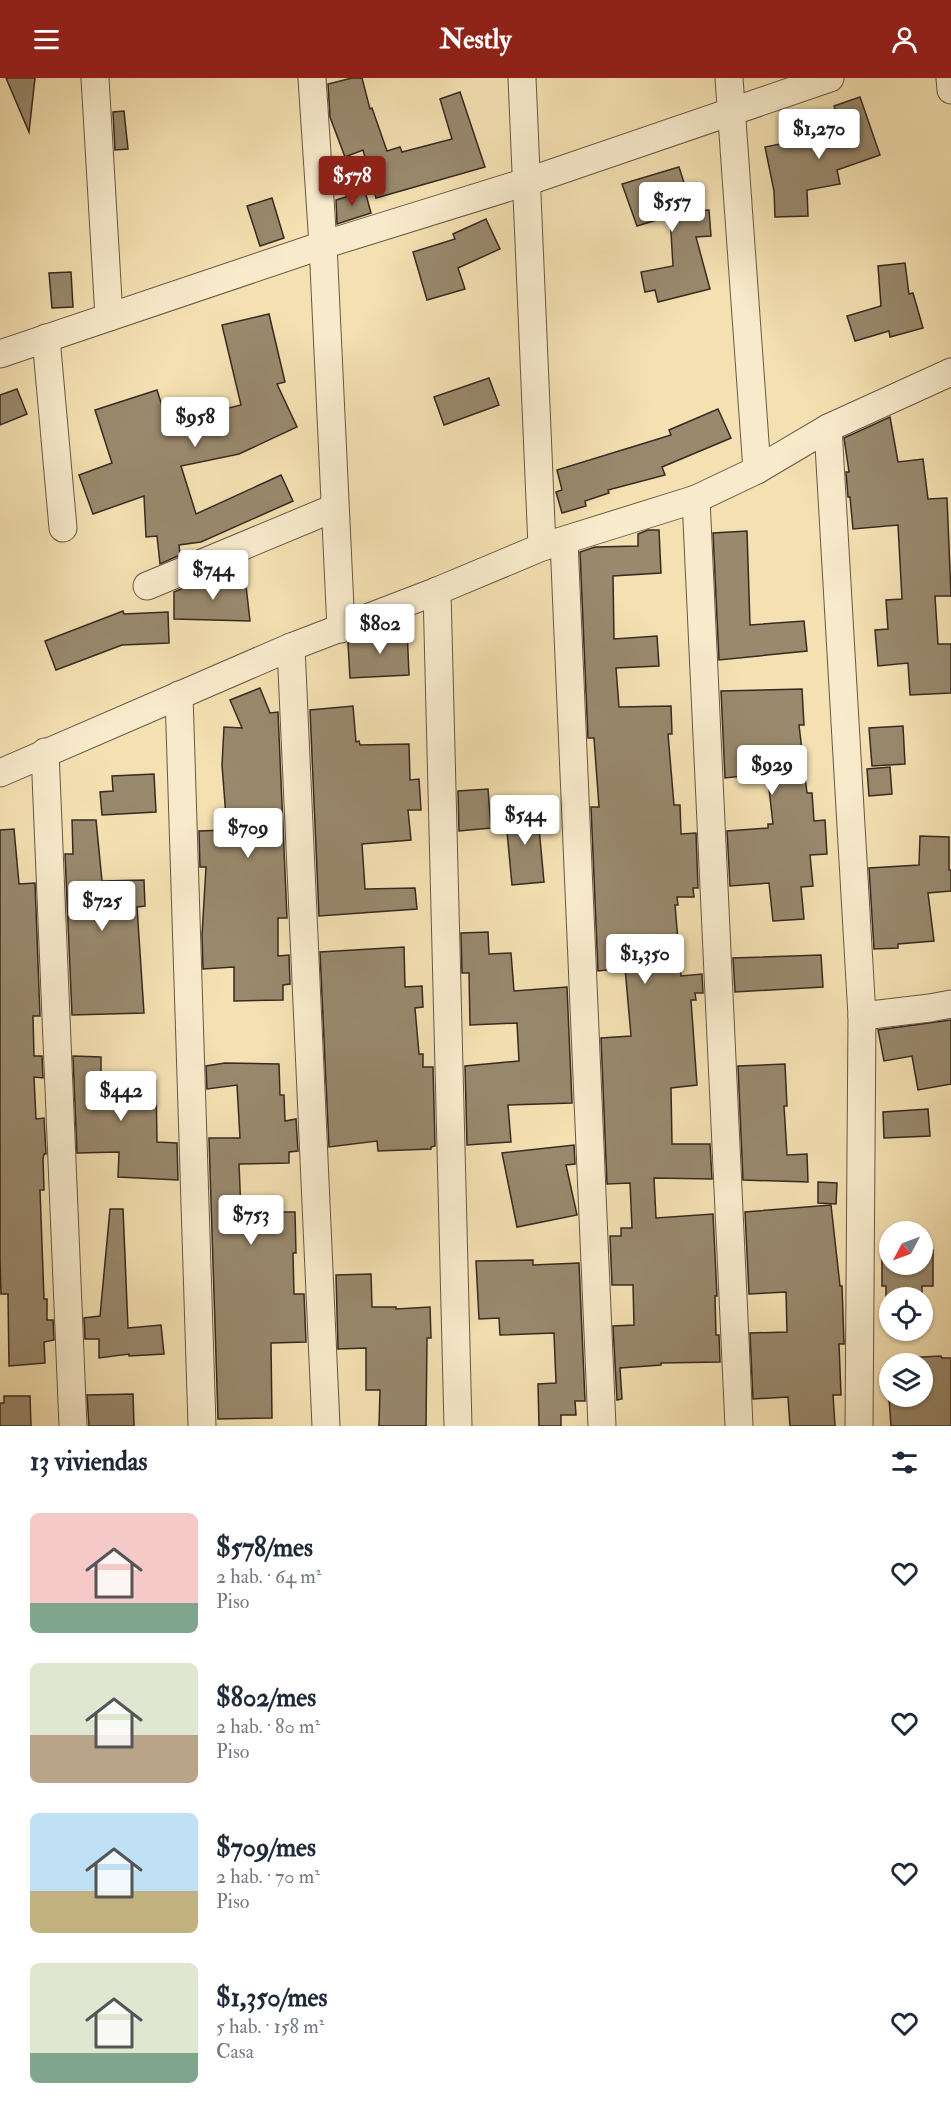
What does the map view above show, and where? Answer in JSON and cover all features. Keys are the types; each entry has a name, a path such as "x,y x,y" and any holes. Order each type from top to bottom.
{"street":[{"path":"94,78 109,317"},
{"path":"312,78 323,245 340,629"},
{"path":"522,78 526,182 553,544 602,1426"},
{"path":"729,78 757,470"},
{"path":"0,354 323,245 526,182 830,78"},
{"path":"950,78 951,90"},
{"path":"46,338 63,528"},
{"path":"0,773 291,647 553,544 696,499 757,470 828,428 951,372"},
{"path":"828,428 862,1016 859,1426"},
{"path":"696,499 739,1426"},
{"path":"147,586 334,508"},
{"path":"437,591 458,1426"},
{"path":"291,647 326,1426"},
{"path":"179,695 202,1426"},
{"path":"45,752 73,1426"},
{"path":"862,1016 951,1004"}],"building":[{"path":"6,78 35,78 29,132"},
{"path":"362,78 370,109 372,108 387,151 400,147 402,152 452,139 440,99 460,92 485,167 376,198 363,150 345,157 330,117 328,84"},
{"path":"860,97 880,155 837,170 840,184 807,190 808,216 775,217 774,191 765,147 843,131 834,106"},
{"path":"124,111 128,149 115,150 113,112"},
{"path":"679,167 693,211 709,210 711,236 696,237 710,289 658,302 655,290 645,292 641,272 673,266 670,216 637,226 622,184"},
{"path":"365,191 371,213 337,224 336,200"},
{"path":"272,198 284,238 260,246 247,206"},
{"path":"486,219 500,249 458,268 465,289 427,300 413,252 455,239 453,234"},
{"path":"905,263 909,294 913,293 923,328 890,337 889,331 855,341 847,316 881,306 878,266"},
{"path":"71,272 73,307 52,308 49,273"},
{"path":"269,314 285,382 277,384 297,427 239,454 181,466 196,514 281,475 293,501 201,542 179,545 180,555 160,564 157,536 146,537 144,496 93,514 79,475 112,463 95,410 157,390 171,434 207,425 204,414 241,405 222,325"},
{"path":"489,378 499,405 444,425 434,397"},
{"path":"17,389 27,414 0,425 0,395"},
{"path":"718,409 731,438 662,467 665,475 608,490 609,493 585,501 586,506 562,513 556,492 562,490 557,470 671,435 669,430"},
{"path":"890,417 898,462 923,459 928,499 947,498 951,596 935,596 938,644 951,644 951,693 910,695 908,663 878,666 875,630 888,629 886,600 902,599 898,525 853,529 850,497 848,497 846,472 849,472 844,438"},
{"path":"648,530 659,530 661,573 613,576 614,639 657,636 659,666 616,668 619,707 671,706 672,734 668,734 674,805 680,805 681,834 696,833 698,888 693,888 694,897 677,897 678,905 675,905 681,976 702,974 703,993 695,993 696,1000 691,1000 697,1085 671,1088 672,1144 710,1144 712,1179 654,1178 656,1218 713,1214 717,1296 715,1296 716,1335 719,1335 720,1362 661,1363 661,1365 620,1368 622,1399 617,1400 613,1326 634,1325 633,1285 612,1285 610,1236 621,1236 621,1228 632,1228 630,1183 607,1184 601,1038 631,1036 625,968 598,971 591,807 599,807 594,738 588,738 580,552 595,547 638,546 638,534"},
{"path":"747,531 750,625 804,621 807,651 719,660 713,533"},
{"path":"245,577 250,621 174,619 174,592 198,582"},
{"path":"123,611 124,614 168,612 169,643 122,645 56,670 45,641"},
{"path":"407,629 409,675 350,678 348,643 378,631"},
{"path":"260,688 270,713 278,712 287,918 278,918 278,956 289,955 290,984 283,985 283,1000 234,1001 234,967 203,969 202,935 206,867 200,867 199,831 227,830 222,765 224,727 242,728 230,700"},
{"path":"802,689 804,725 799,725 807,793 812,793 814,821 825,820 827,854 810,855 813,886 801,887 804,919 773,921 769,883 730,886 727,831 768,828 768,824 773,824 768,780 744,783 743,776 725,778 721,691"},
{"path":"353,706 356,742 359,741 360,745 409,744 410,780 419,779 421,810 408,810 411,840 362,844 365,889 415,888 417,909 319,916 310,710"},
{"path":"903,726 905,764 872,766 869,728"},
{"path":"890,767 892,794 869,796 867,769"},
{"path":"154,774 156,812 102,815 100,792 113,791 112,776"},
{"path":"488,789 491,828 459,831 458,791"},
{"path":"537,806 544,882 512,885 505,810"},
{"path":"72,820 96,820 102,881 144,880 145,906 137,907 144,1013 72,1015 65,854 73,854"},
{"path":"14,829 19,884 35,883 40,1016 33,1016 34,1056 42,1056 43,1078 34,1077 36,1119 44,1118 46,1154 43,1159 44,1190 40,1190 44,1299 47,1299 47,1320 53,1320 54,1340 44,1342 45,1363 9,1366 8,1294 1,1294 0,1259 0,830"},
{"path":"920,836 949,837 951,891 928,893 934,941 898,944 898,948 874,949 869,868 919,865"},
{"path":"488,932 489,954 511,953 514,991 567,987 572,1103 508,1105 511,1142 467,1145 465,1066 519,1061 517,1023 470,1025 469,973 462,973 461,933"},
{"path":"404,947 405,987 422,986 423,1007 415,1008 419,1054 423,1054 423,1067 433,1067 435,1146 431,1149 378,1151 377,1141 329,1147 320,952"},
{"path":"821,955 823,987 735,992 733,958"},
{"path":"951,1020 951,1084 918,1090 912,1056 884,1061 878,1030"},
{"path":"73,1056 101,1057 101,1080 156,1080 157,1142 177,1143 178,1180 118,1177 119,1152 77,1153"},
{"path":"225,1063 279,1064 280,1095 284,1095 285,1121 296,1119 298,1151 289,1152 289,1163 239,1164 241,1212 295,1212 294,1294 304,1294 306,1342 271,1343 272,1418 218,1419 209,1138 240,1138 237,1085 207,1089 206,1066"},
{"path":"785,1064 787,1106 784,1106 787,1155 807,1154 808,1182 743,1180 738,1066"},
{"path":"928,1109 930,1136 884,1138 883,1112"},
{"path":"574,1145 575,1164 566,1165 577,1215 517,1227 502,1153"},
{"path":"818,1182 837,1183 836,1204 818,1203"},
{"path":"831,1205 840,1286 842,1286 844,1344 839,1344 841,1395 833,1395 835,1426 790,1426 788,1397 753,1399 750,1333 787,1332 786,1292 749,1294 745,1212"},
{"path":"110,1209 123,1209 128,1328 161,1325 164,1354 129,1356 129,1354 99,1358 99,1339 85,1339 84,1318 100,1316"},
{"path":"533,1260 533,1265 579,1263 585,1401 575,1401 576,1415 561,1415 561,1426 539,1426 538,1384 556,1383 554,1333 500,1335 499,1318 479,1319 476,1261"},
{"path":"371,1274 372,1307 396,1307 396,1309 430,1307 431,1338 427,1338 426,1426 379,1426 380,1390 366,1390 366,1348 338,1349 336,1275"},
{"path":"882,1275 933,1275 933,1286 882,1286"},
{"path":"933,1356 951,1358 951,1426 891,1426 890,1407 933,1407"},
{"path":"133,1394 134,1426 89,1426 87,1395"},
{"path":"4,1396 30,1396 31,1426 0,1426 0,1403 4,1403"}]}
